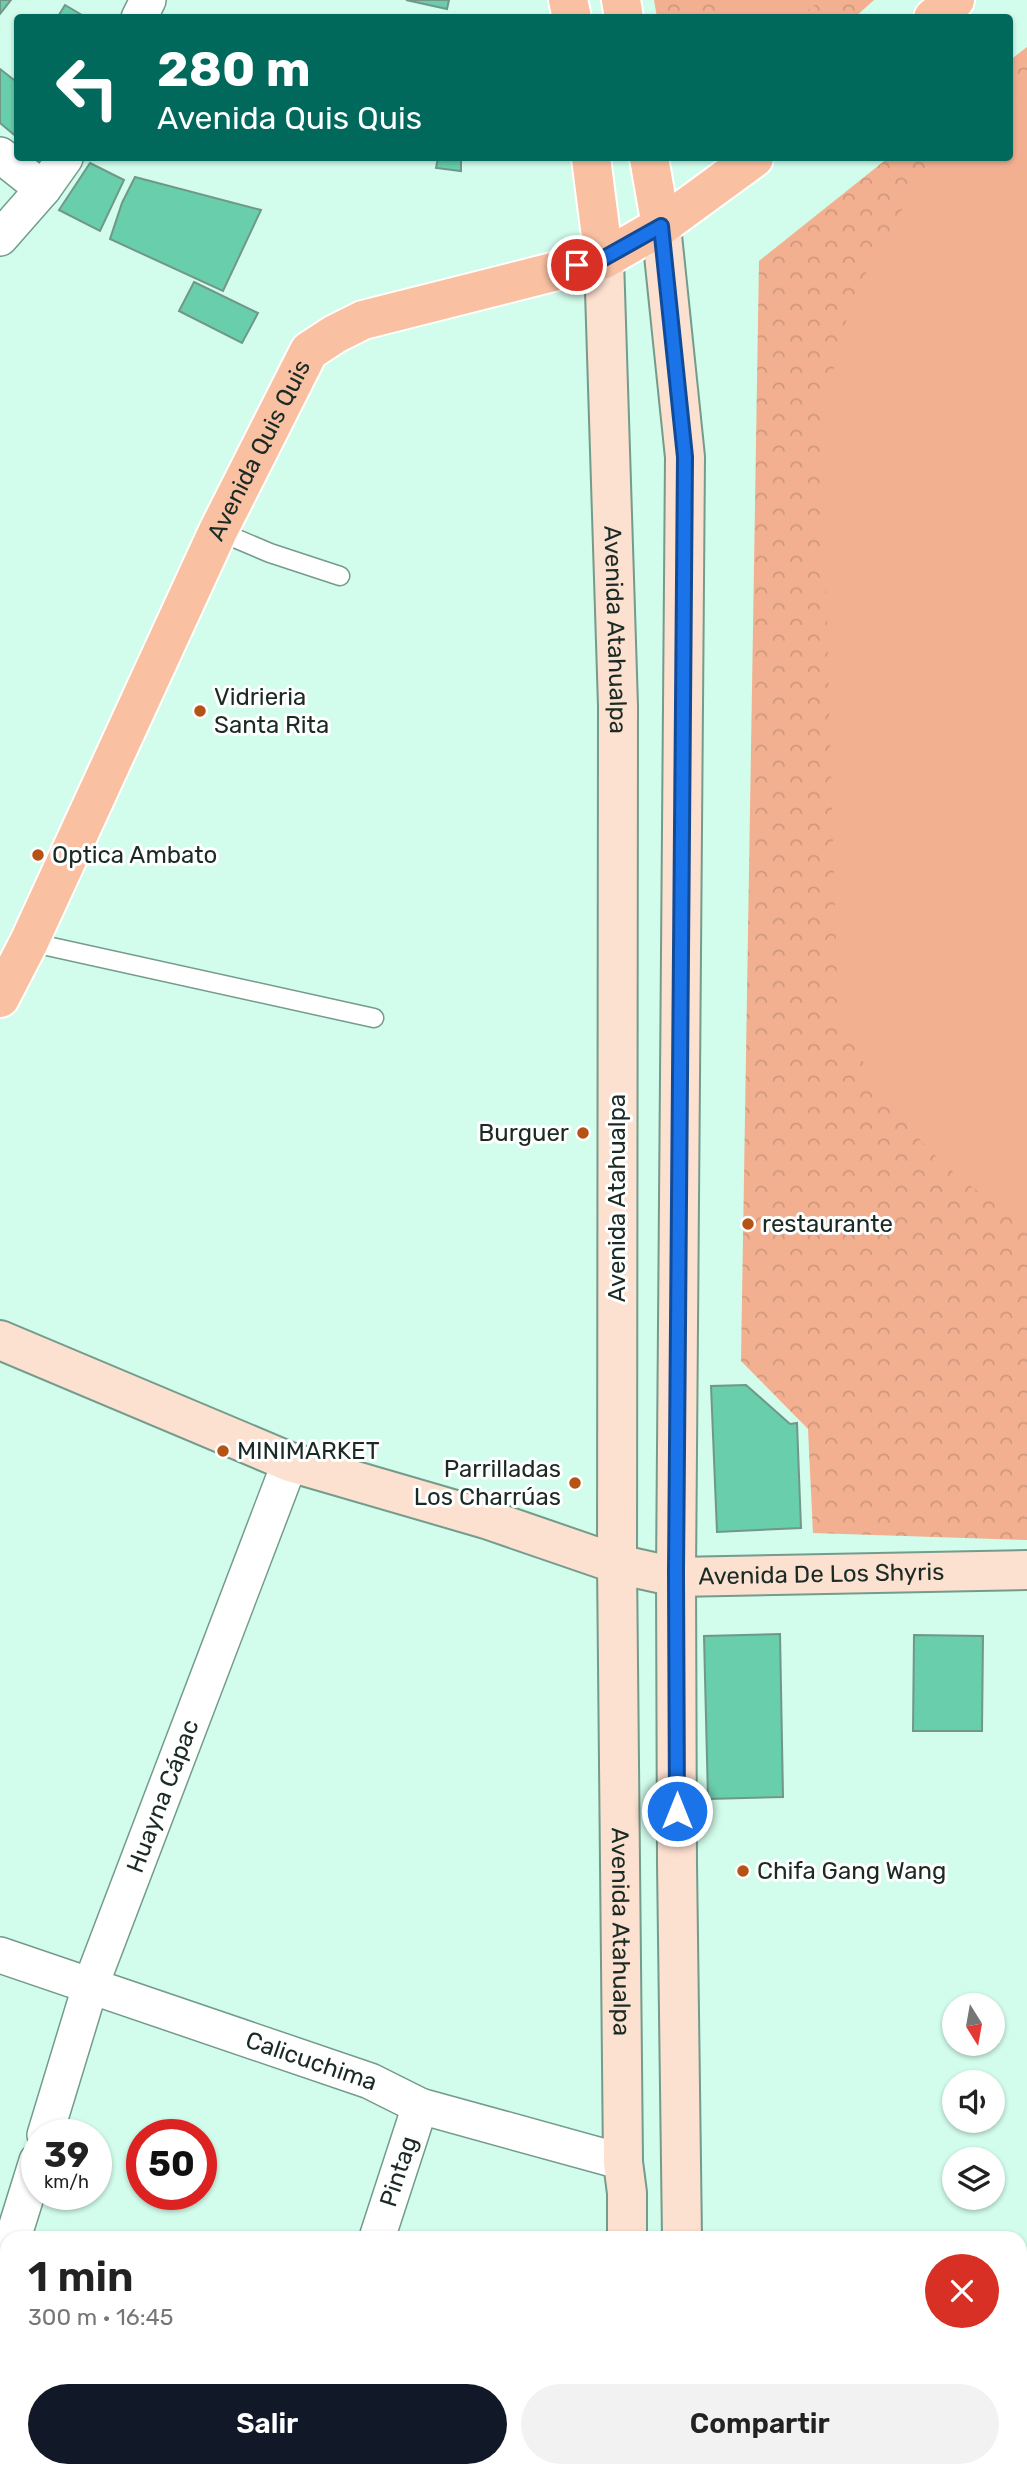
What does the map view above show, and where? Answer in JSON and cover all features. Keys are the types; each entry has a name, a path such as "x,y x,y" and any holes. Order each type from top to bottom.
{"main road":[{"path":"938,14 954,0"},
{"name":"Avenida Atahualpa","path":"591,161 604,258 618,706 617,1564 626,2231"},
{"path":"650,161 661,226 685,457 676,1577 682,2231"},
{"name":"Avenida Quis Quis","path":"0,998 29,942 218,531 309,351 363,320 604,258 661,226 750,161"},
{"name":"Avenida De Los Shyris","path":"0,1340 290,1462 486,1519 617,1564 676,1577 1027,1570"},
{"path":"625,2177 633,2231"},
{"path":"673,2231 682,2185"}],"street":[{"path":"0,155 43,189"},
{"path":"0,238 43,189 63,161"},
{"name":"Huayna Cápac","path":"50,2119 90,1987 290,1462"},
{"name":"Calicuchima","path":"0,1955 370,2081 420,2106 625,2177"},
{"name":"Pintag","path":"379,2231 420,2106"},
{"path":"15,2231 22,2210"}],"lane":[{"path":"218,531 271,553 340,576"},
{"path":"29,942 374,1018"}],"green space":[{"path":"654,0 874,0 858,14 656,14"},
{"path":"727,0 822,0 802,14 734,14"},
{"path":"1027,47 1027,1540 813,1533 808,1429 741,1361 759,261 884,161 1013,161 1013,58"},
{"path":"1027,96 1027,1223 986,1198 966,1182 909,1128 874,1081 838,1014 821,419 852,298 922,175 938,161 1013,161 1013,104"}],"building":[{"path":"0,0 11,0 0,14"},
{"path":"406,0 449,0 447,9"},
{"path":"65,5 80,14 59,14"},
{"path":"0,69 14,80 14,135 0,123"},
{"path":"437,161 461,161 461,171 436,168"},
{"path":"90,163 124,180 100,231 59,210"},
{"path":"135,177 261,210 223,291 110,239 122,203"},
{"path":"194,282 258,313 242,343 179,311"},
{"path":"746,1385 790,1424 797,1423 801,1528 717,1532 711,1386"},
{"path":"780,1634 783,1797 708,1799 704,1636"},
{"path":"914,1635 983,1636 982,1731 913,1731"}],"place":[{"name":"Vidrieria Santa Rita","path":"200,711"},
{"name":"Optica Ambato","path":"38,855"},
{"name":"Burguer","path":"583,1133"},
{"name":"restaurante","path":"748,1224"},
{"name":"MINIMARKET","path":"223,1451"},
{"name":"Parrilladas Los Charrúas","path":"575,1483"},
{"name":"Chifa Gang Wang","path":"743,1871"}],"route":[{"path":"577,265 604,258 661,226 685,457 676,1573 677,1811"}]}
